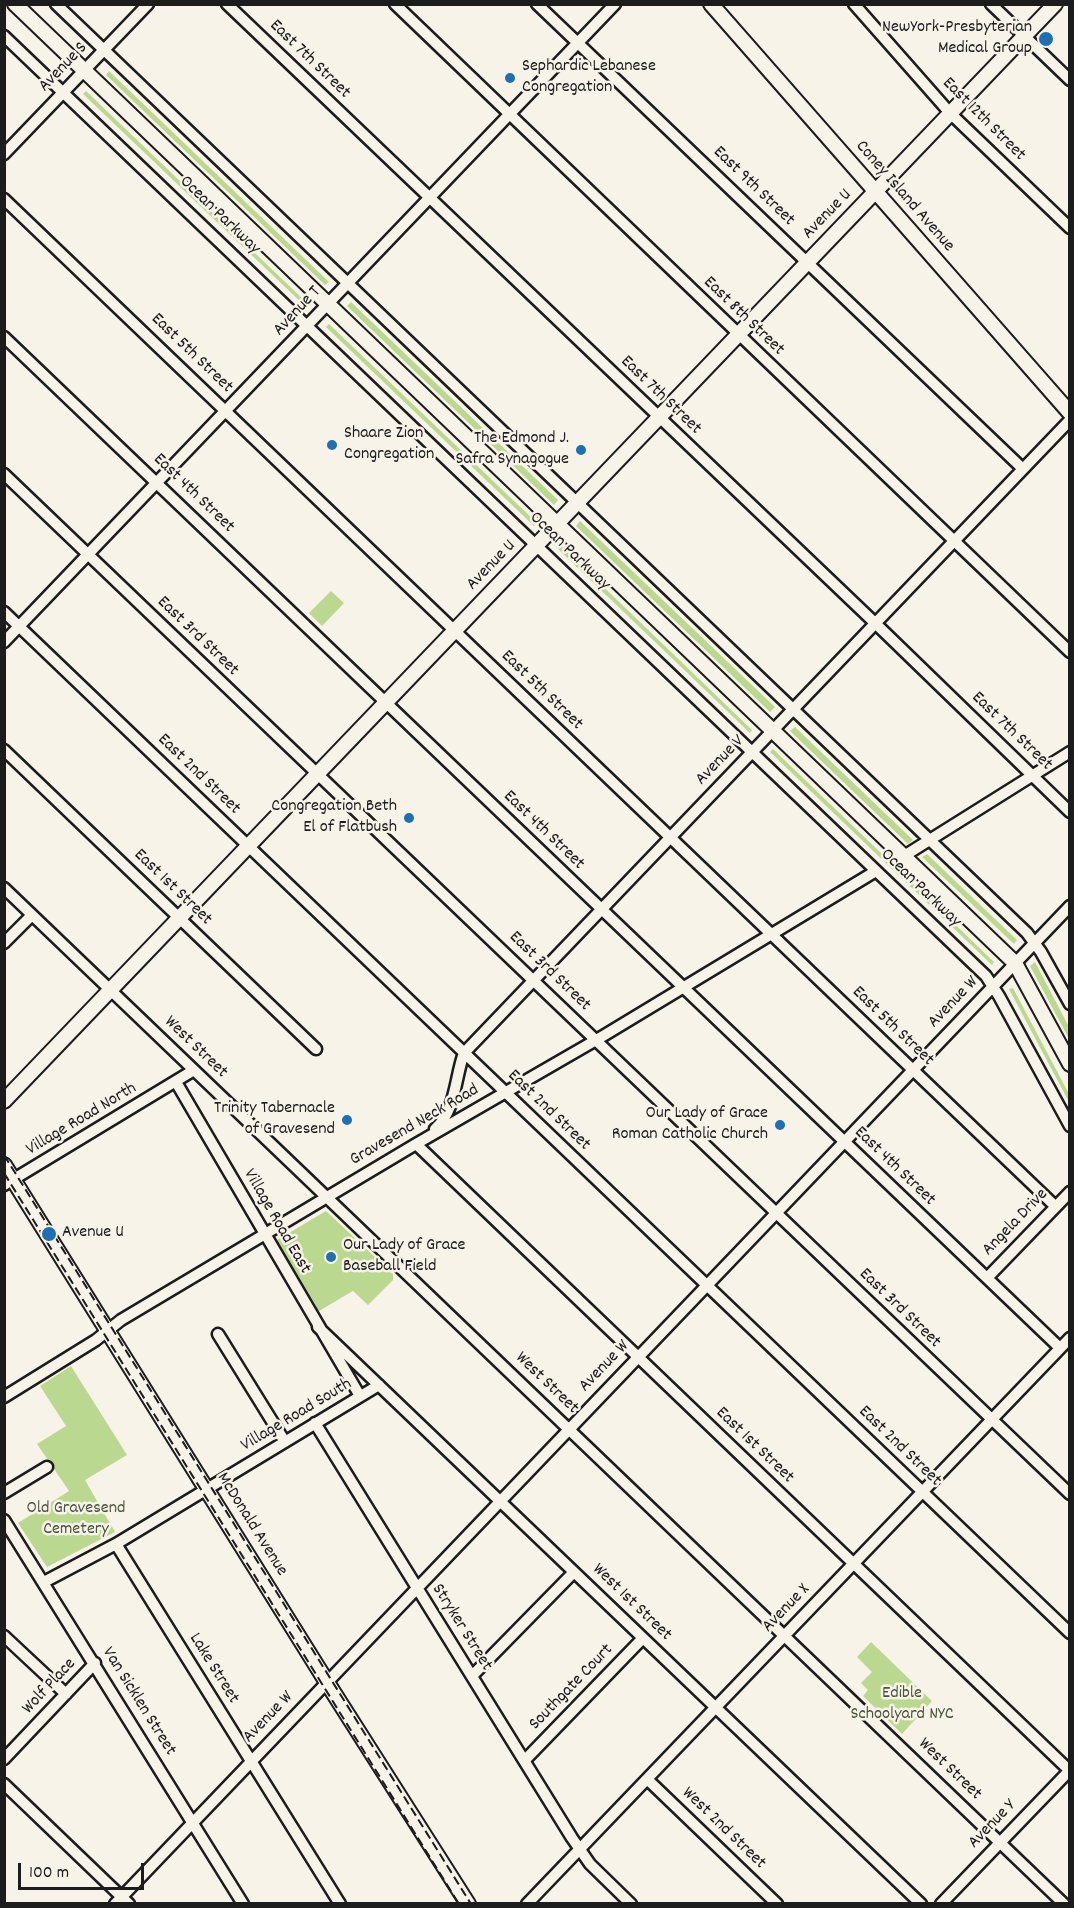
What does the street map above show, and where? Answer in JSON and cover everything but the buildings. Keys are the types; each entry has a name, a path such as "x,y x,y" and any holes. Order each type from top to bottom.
{"main road":[{"name":"Ocean Parkway","path":"15,4 1015,963 1070,1064"},
{"name":"Coney Island Avenue","path":"711,4 1070,413"},
{"name":"Avenue U","path":"4,1101 1055,4"},
{"name":"McDonald Avenue","path":"4,1166 9,1183 109,1330 327,1682 468,1904"}],"street":[{"path":"56,4 1035,942 1070,1004"},
{"name":"Avenue S","path":"4,154 148,4"},
{"name":"East 7th Street","path":"227,4 1070,812"},
{"name":"East 8th Street","path":"395,4 1070,652"},
{"name":"East 9th Street","path":"537,4 1023,469"},
{"name":"Avenue T","path":"4,642 615,4"},
{"name":"East 12th Street","path":"854,4 950,113 1070,228"},
{"path":"991,4 1070,80"},
{"name":"Ocean Parkway","path":"4,36 986,976 1070,1126"},
{"name":"East 5th Street","path":"4,199 1055,1206"},
{"name":"East 4th Street","path":"4,337 1060,1348"},
{"name":"Avenue V","path":"420,1141 441,1124 446,1116 464,1053 1070,420"},
{"name":"East 3rd Street","path":"4,474 991,1420 1068,1489"},
{"name":"East 2nd Street","path":"4,612 1070,1633"},
{"name":"East 1st Street","path":"4,750 316,1049"},
{"path":"904,856 1070,752"},
{"name":"Gravesend Neck Road","path":"4,1397 121,1320 420,1141 596,1041 876,872"},
{"name":"West Street","path":"4,888 1064,1904"},
{"name":"Avenue W","path":"122,1901 251,1761 1070,906"},
{"path":"4,943 32,915"},
{"path":"176,1082 194,1070"},
{"name":"Village Road North","path":"9,1183 176,1082"},
{"name":"Village Road East","path":"176,1082 360,1396"},
{"name":"East 1st Street","path":"420,1141 637,1357 1069,1770"},
{"name":"Angela Drive","path":"987,1278 1070,1192"},
{"name":"West 1st Street","path":"318,1327 921,1904"},
{"path":"218,1335 285,1442"},
{"name":"Avenue X","path":"527,1904 1070,1338"},
{"name":"Village Road South","path":"44,1582 116,1544 379,1385"},
{"name":"Stryker Street","path":"315,1423 580,1849 590,1864 632,1904"},
{"path":"4,1493 47,1467"},
{"name":"Van Sicklen Street","path":"6,1526 95,1663 243,1904"},
{"name":"Lake Street","path":"116,1544 340,1904"},
{"path":"472,1676 574,1572"},
{"path":"4,1636 66,1694"},
{"name":"Southgate Court","path":"525,1760 643,1638"},
{"name":"Wolf Place","path":"4,1759 95,1663"},
{"name":"Avenue Y","path":"941,1904 1069,1770"},
{"name":"West 2nd Street","path":"646,1779 777,1904"},
{"path":"4,1784 122,1901"}],"green space":[{"path":"109,71 329,282 325,285 106,75"},
{"path":"86,91 307,303 305,306 83,94"},
{"path":"351,302 558,500 554,505 347,306"},
{"path":"329,324 537,523 534,526 326,327"},
{"path":"580,521 775,707 770,712 576,526"},
{"path":"559,544 752,730 750,733 556,547"},
{"path":"331,591 344,603 322,626 309,613"},
{"path":"795,727 913,840 908,844 790,731"},
{"path":"773,749 994,962 992,965 770,752"},
{"path":"927,854 1017,940 1014,944 922,857"},
{"path":"1035,962 1069,1027 1069,1039 1030,966"},
{"path":"1013,988 1069,1094 1069,1102 1009,989"},
{"name":"Our Lady of Grace Baseball Field","path":"326,1211 393,1274 393,1280 368,1305 353,1291 319,1311 277,1240"},
{"name":"Old Gravesend Cemetery","path":"71,1366 127,1455 85,1480 115,1532 47,1567 18,1523 69,1491 37,1444 66,1426 40,1386"},
{"name":"Edible Schoolyard NYC","path":"871,1642 932,1701 902,1734 863,1696 868,1690 861,1683 872,1672 857,1657"}],"railway":[{"path":"4,1155 471,1904"},
{"path":"4,1173 459,1904"}],"place":[{"name":"NewYork-Presbyterian Medical Group","path":"1046,39"},
{"name":"Sephardic Lebanese Congregation","path":"510,78"},
{"name":"Shaare Zion Congregation","path":"332,445"},
{"name":"The Edmond J. Safra Synagogue","path":"581,450"},
{"name":"Congregation Beth El of Flatbush","path":"409,818"},
{"name":"Trinity Tabernacle of Gravesend","path":"347,1120"},
{"name":"Our Lady of Grace Roman Catholic Church","path":"780,1125"},
{"name":"Avenue U","path":"49,1234"},
{"name":"Our Lady of Grace Baseball Field","path":"331,1257"}]}
